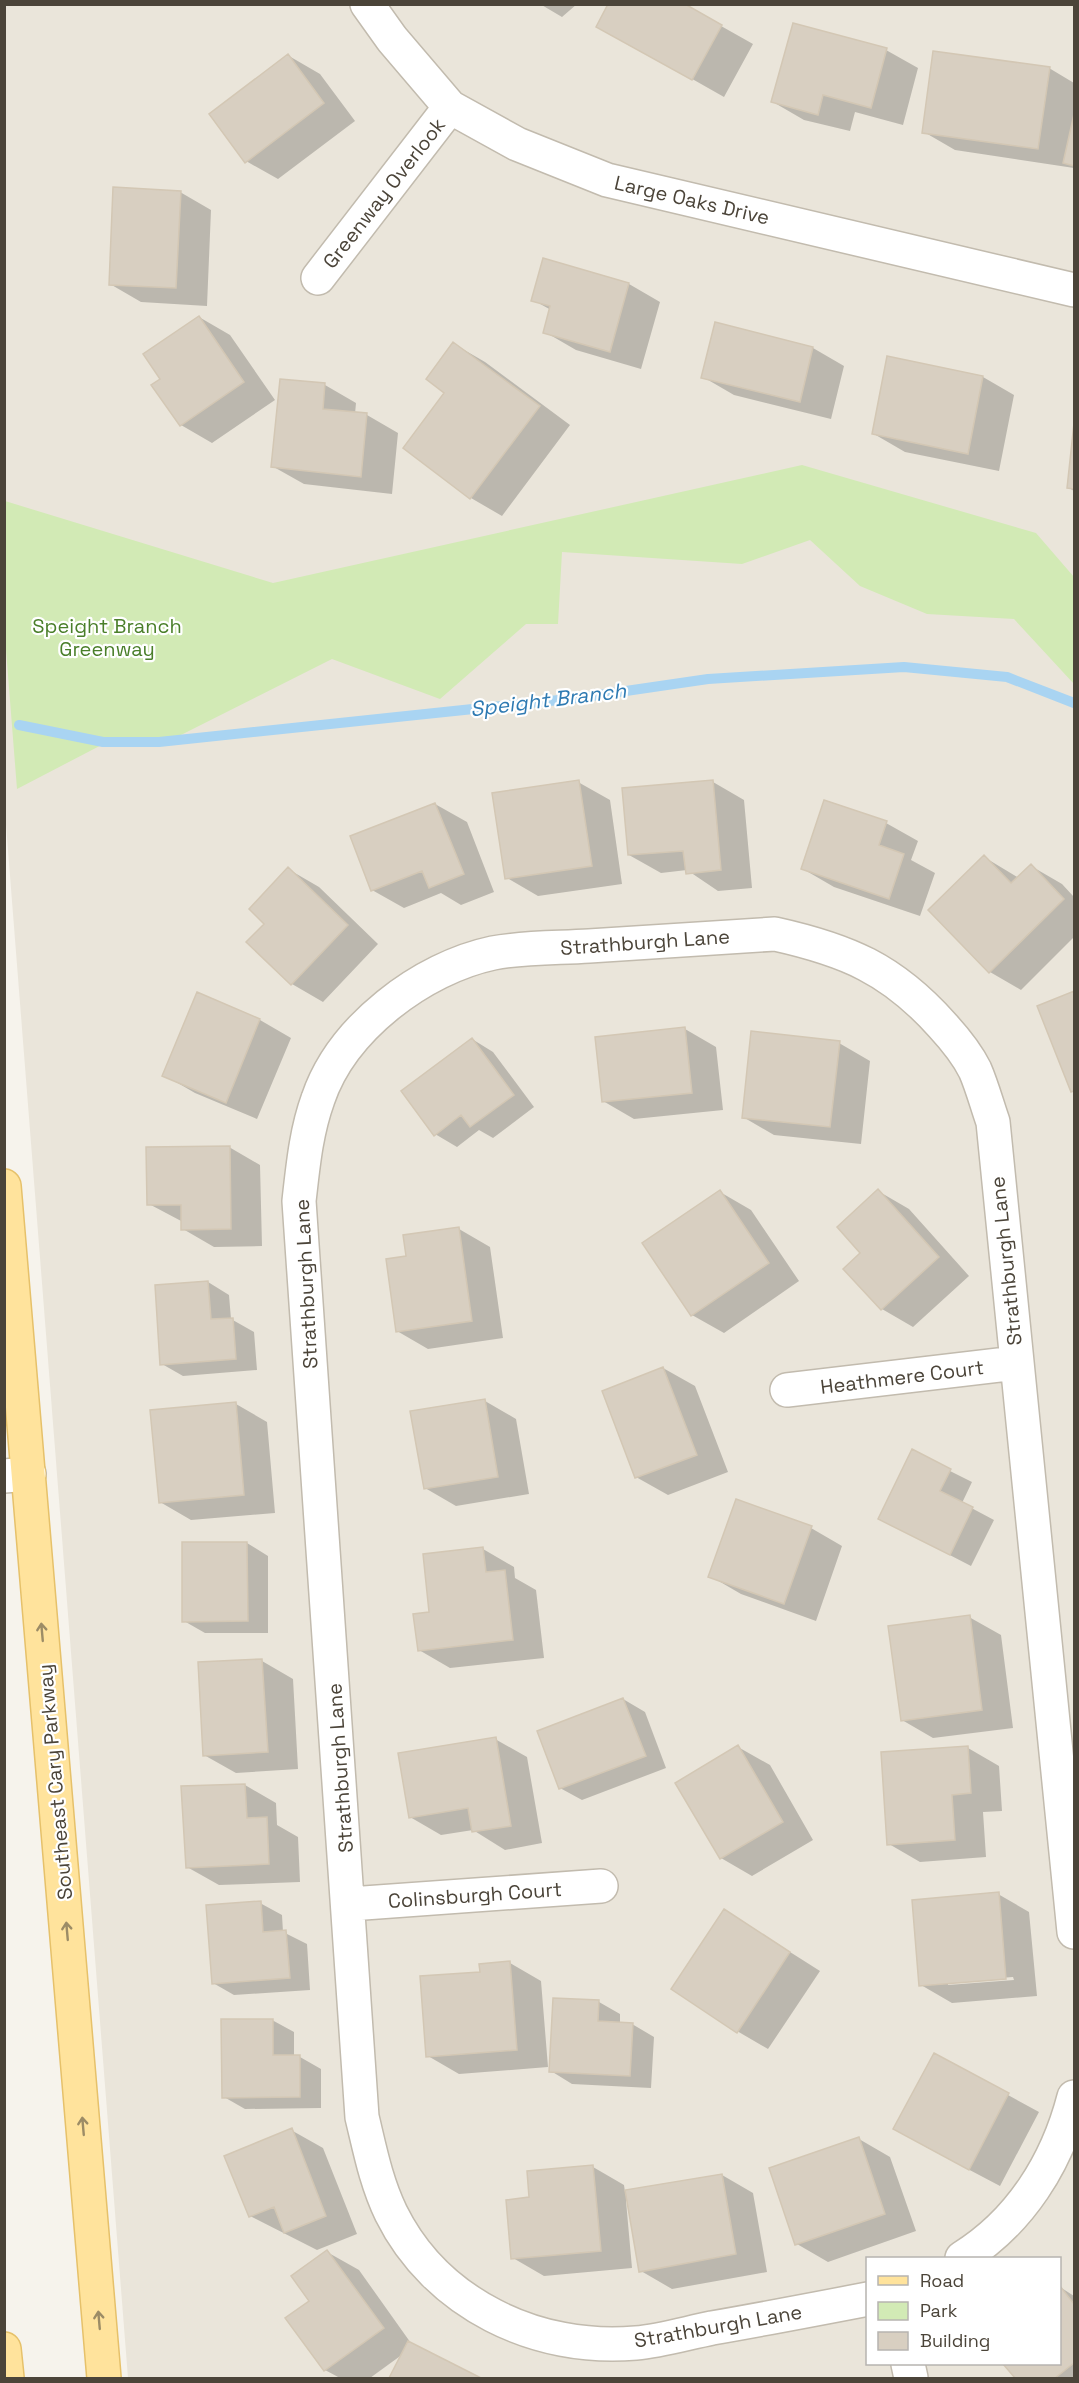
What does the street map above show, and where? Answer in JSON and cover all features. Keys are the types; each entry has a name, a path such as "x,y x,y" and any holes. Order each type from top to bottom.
{"main road":[{"name":"Southeast Cary Parkway","path":"4,1186 17,1475 104,2379"},
{"path":"4,2349 7,2379"}],"street":[{"name":"Large Oaks Drive","path":"367,4 392,39 450,107 517,144 607,180 1074,290"},
{"name":"Greenway Overlook","path":"318,278 450,107"},
{"name":"Strathburgh Lane","path":"866,2299 636,2343 580,2343 525,2331 484,2313 459,2294 415,2249 392,2214 376,2176 362,2117 350,1904 299,1201 305,1142 319,1096 344,1051 372,1018 408,989 448,967 494,953 775,934 808,941 864,962 890,977 920,1001 954,1039 974,1069 993,1122 1074,1932"},
{"name":"Heathmere Court","path":"787,1390 1016,1363"},
{"name":"Colinsburgh Court","path":"350,1904 601,1886"},
{"path":"965,2257 1001,2229 1035,2188 1056,2155 1074,2097"}],"shaded area":[{"path":"4,5 1074,5 1074,2378 128,2378 5,812"}],"green space":[{"name":"Speight Branch Greenway","path":"802,465 1036,533 1074,577 1074,684 1014,619 927,614 860,586 810,540 742,564 562,552 558,624 526,624 440,699 332,659 169,741 113,739 17,789 5,637 5,501 273,583"}],"building":[{"path":"608,4 685,4 722,25 692,80 596,27"},
{"path":"793,23 887,48 871,108 823,95 818,115 771,102"},
{"path":"933,51 1050,67 1038,149 922,133"},
{"path":"288,54 324,103 245,163 209,114"},
{"path":"1074,114 1074,166 1063,163"},
{"path":"113,187 181,191 176,288 109,285"},
{"path":"543,258 629,283 610,352 543,333 550,306 531,301"},
{"path":"199,316 244,382 180,426 151,385 160,379 143,354"},
{"path":"715,322 813,347 800,402 701,378"},
{"path":"453,342 540,406 470,499 403,448 444,393 426,379"},
{"path":"887,356 983,376 968,454 872,434"},
{"path":"280,379 325,383 323,409 367,413 361,477 271,467"},
{"path":"1074,423 1074,489 1067,488"},
{"path":"579,780 592,866 505,879 492,793"},
{"path":"713,780 721,870 686,874 683,851 628,855 622,788"},
{"path":"824,800 887,821 879,845 904,854 889,899 801,869"},
{"path":"435,803 464,874 429,888 422,871 371,891 350,836"},
{"path":"984,855 1011,883 1031,864 1064,899 989,973 928,910"},
{"path":"288,867 348,925 291,985 246,942 264,924 249,909"},
{"path":"1074,991 1074,1091 1071,1092 1037,1006"},
{"path":"197,992 260,1019 226,1103 162,1076"},
{"path":"685,1027 692,1093 602,1102 595,1037"},
{"path":"751,1031 840,1041 830,1127 742,1118"},
{"path":"472,1038 514,1095 470,1127 461,1115 434,1136 401,1091"},
{"path":"230,1146 231,1229 181,1230 181,1205 147,1205 146,1147"},
{"path":"878,1189 939,1257 881,1310 843,1269 860,1253 837,1227"},
{"path":"720,1190 769,1263 691,1316 642,1243"},
{"path":"459,1227 472,1321 396,1332 386,1259 406,1256 403,1235"},
{"path":"208,1281 211,1319 233,1318 236,1359 160,1365 155,1285"},
{"path":"663,1367 697,1455 635,1478 602,1391"},
{"path":"485,1399 498,1477 424,1489 410,1411"},
{"path":"236,1402 244,1495 159,1503 150,1410"},
{"path":"912,1449 951,1469 940,1491 973,1507 950,1555 878,1519"},
{"path":"736,1499 812,1526 784,1604 708,1577"},
{"path":"182,1542 247,1542 248,1621 182,1622"},
{"path":"483,1547 486,1572 505,1570 513,1640 418,1651 413,1614 429,1612 423,1554"},
{"path":"970,1615 982,1710 901,1721 888,1626"},
{"path":"262,1659 268,1752 203,1756 198,1662"},
{"path":"623,1698 646,1756 559,1789 537,1731"},
{"path":"496,1737 511,1826 472,1832 468,1808 409,1818 398,1753"},
{"path":"738,1745 783,1822 720,1859 675,1783"},
{"path":"968,1746 971,1793 952,1795 955,1840 887,1845 881,1752"},
{"path":"245,1784 247,1818 267,1817 269,1864 186,1868 181,1786"},
{"path":"999,1892 1006,1979 919,1986 912,1900"},
{"path":"261,1901 263,1932 286,1930 290,1978 212,1984 206,1905"},
{"path":"724,1909 790,1952 737,2033 671,1989"},
{"path":"510,1961 517,2050 426,2057 420,1976 480,1972 479,1964"},
{"path":"553,1998 599,2000 598,2021 633,2023 630,2076 549,2072"},
{"path":"221,2019 273,2019 273,2055 300,2055 300,2097 222,2098"},
{"path":"934,2053 1009,2093 969,2170 893,2129"},
{"path":"292,2128 326,2216 284,2233 274,2207 249,2217 224,2156"},
{"path":"859,2137 885,2214 795,2245 769,2168"},
{"path":"593,2165 601,2251 511,2259 506,2200 529,2197 527,2171"},
{"path":"722,2174 736,2254 639,2272 625,2190"},
{"path":"327,2250 384,2328 324,2371 285,2318 309,2301 291,2276"},
{"path":"1061,2287 1074,2304 1074,2363 1055,2378 1015,2378 1004,2365 1061,2365"},
{"path":"408,2341 481,2378 389,2378"}],"waterway":[{"name":"Speight Branch","path":"19,725 103,742 159,742 578,698 708,679 904,667 1007,677 1074,703"}]}
